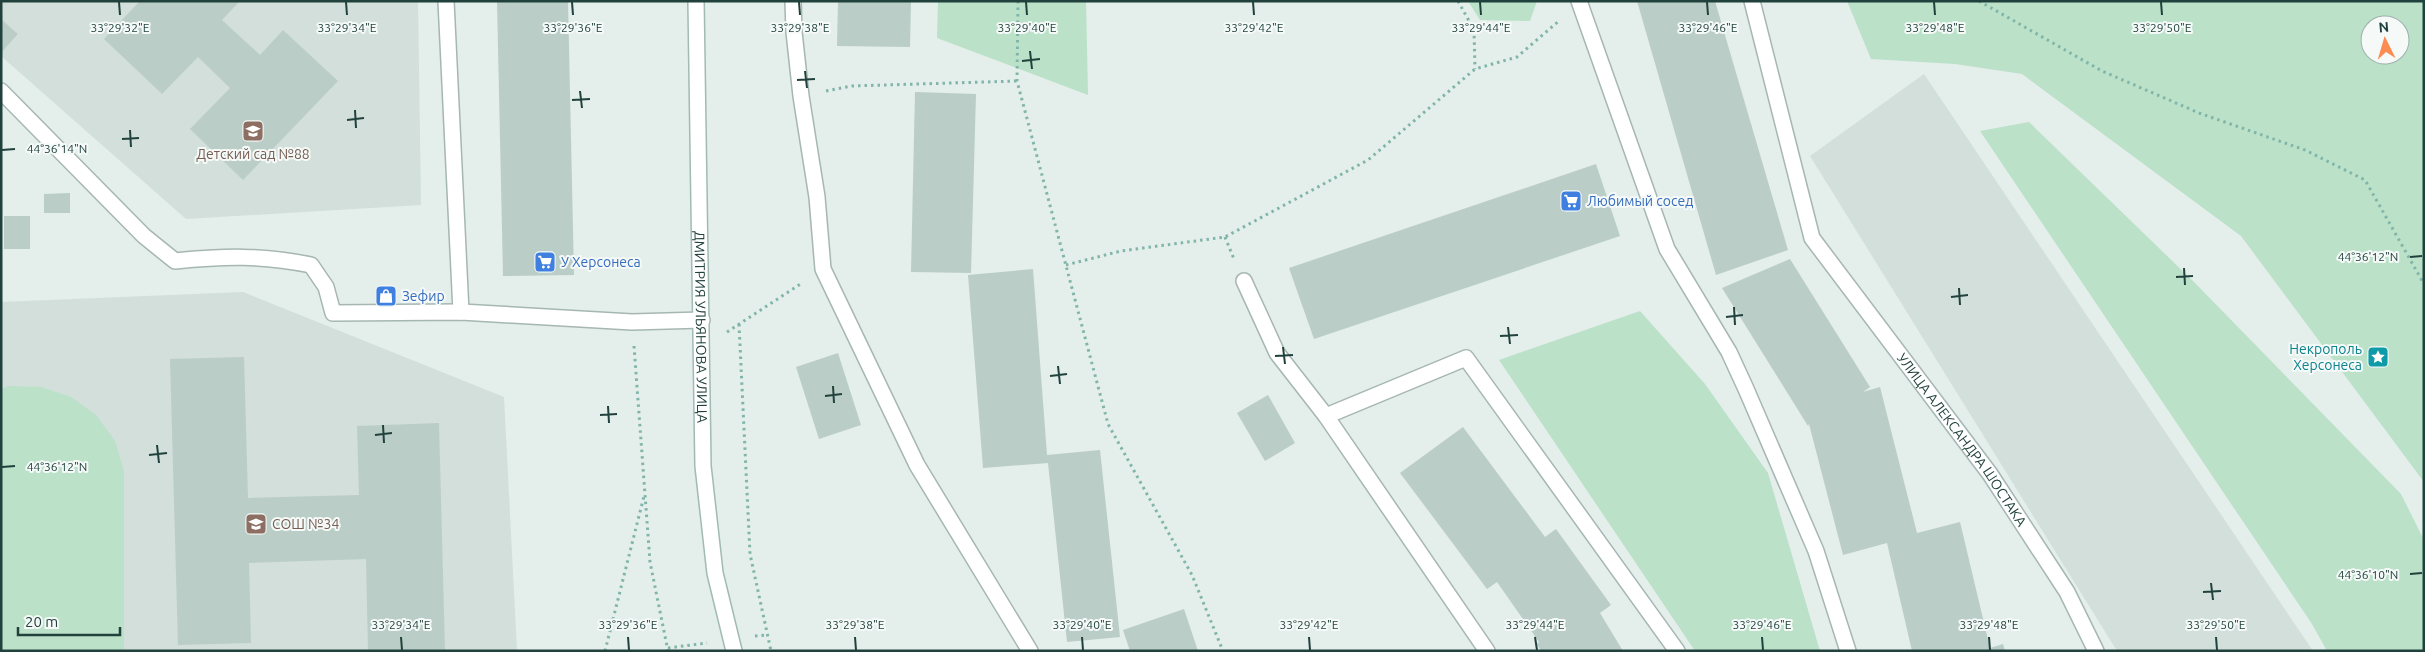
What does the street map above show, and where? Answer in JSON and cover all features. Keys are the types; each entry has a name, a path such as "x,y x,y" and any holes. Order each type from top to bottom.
{"street":[{"path":"446,1 461,312"},
{"name":"ДМИТРИЯ УЛЬЯНОВА УЛИЦА","path":"696,1 703,466 715,573 734,651"},
{"path":"793,1 794,32 801,96 817,198 823,269 917,465 1030,651"},
{"name":"УЛИЦА АЛЕКСАНДРА ШОСТАКА","path":"1752,1 1812,238 1990,474 2067,592 2096,651"},
{"path":"1579,2 1667,249 1729,352 1746,389 1816,551 1848,651"},
{"path":"1,91 144,236 175,261 225,256 276,258 311,265 326,287 333,313 461,312 632,322 702,320"},
{"path":"1244,281 1277,353 1326,416 1488,651"},
{"path":"1326,416 1466,358 1677,651"}],"path":[{"path":"1018,1 1017,80 1108,424 1192,574 1223,651"},
{"path":"1458,1 1474,30 1475,69"},
{"path":"1979,1 2102,71 2199,113 2304,150 2365,180 2424,284"},
{"path":"1066,265 1121,251 1225,237 1368,160 1475,69 1517,57 1579,2"},
{"path":"801,96 852,86 1017,80"},
{"path":"702,348 823,269"},
{"path":"632,322 650,562 668,651"},
{"path":"739,324 750,554 771,651"},
{"path":"605,651 645,492"}],"shaded area":[{"name":"Детский сад №88","path":"1,1 418,1 421,205 186,219 1,56 1,53 18,34 1,19"},
{"path":"1924,74 2313,651 2117,651 1810,156"},
{"name":"СОШ №34","path":"243,292 504,397 517,651 1,651 1,302"}],"green space":[{"path":"938,1 1086,1 1088,95 937,38"},
{"path":"1468,1 1537,1 1530,21 1480,20"},
{"name":"Некрополь Херсонеса","path":"1847,1 2424,1 2424,482 2241,236 2022,74 1955,64 1871,59"},
{"path":"2029,122 2195,283 2401,494 2424,540 2424,651 2327,651 2312,624 1980,131"},
{"path":"1640,311 1705,384 1768,473 1820,651 1695,651 1499,360"},
{"path":"9,386 41,387 71,397 96,415 115,441 124,471 124,651 1,651 1,389"}],"building":[{"path":"140,1 240,1 222,20 260,55 283,30 338,81 243,180 190,129 230,88 198,57 162,94 104,39"},
{"path":"497,1 568,1 574,275 503,276"},
{"path":"838,1 911,1 910,47 837,46"},
{"path":"1637,1 1715,1 1788,250 1716,275"},
{"path":"1,19 18,34 1,53"},
{"path":"915,92 976,94 971,273 911,272"},
{"path":"1596,164 1620,236 1314,339 1289,268"},
{"path":"70,193 70,213 44,213 44,194"},
{"path":"4,216 30,216 30,249 4,249"},
{"path":"1790,259 1870,387 1863,392 1880,387 1917,533 1960,522 1990,648 2003,644 2005,651 1912,651 1887,543 1843,555 1809,424 1808,426 1722,288"},
{"path":"1033,269 1047,455 1100,450 1120,637 1067,642 1048,463 983,468 968,275"},
{"path":"838,353 861,425 819,439 796,367"},
{"name":"СОШ №34","path":"244,357 248,498 359,495 357,426 439,423 445,651 368,651 366,559 249,563 251,643 178,645 170,359"},
{"path":"1268,395 1295,443 1265,461 1237,413"},
{"path":"1463,427 1545,537 1556,529 1611,605 1600,613 1623,651 1541,651 1537,644 1539,642 1497,582 1487,589 1400,473"},
{"path":"1184,609 1198,651 1130,651 1123,630"}],"place":[{"name":"Детский сад №88","path":"253,131"},
{"name":"Любимый сосед","path":"1571,201"},
{"name":"У Херсонеса","path":"545,262"},
{"name":"Зефир","path":"386,296"},
{"name":"Некрополь Херсонеса","path":"2378,357"},
{"name":"СОШ №34","path":"256,524"}]}
